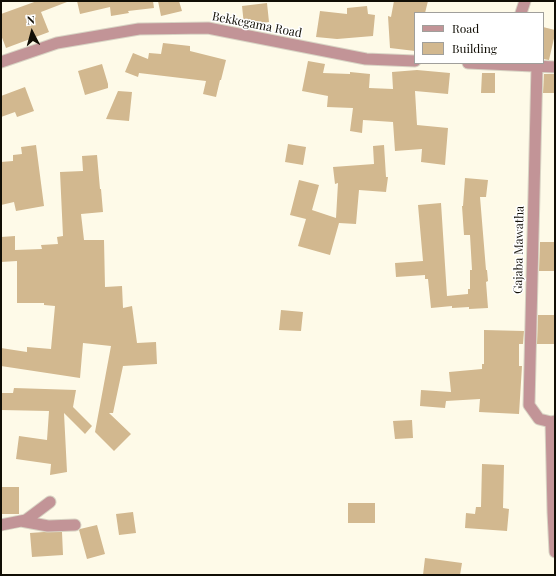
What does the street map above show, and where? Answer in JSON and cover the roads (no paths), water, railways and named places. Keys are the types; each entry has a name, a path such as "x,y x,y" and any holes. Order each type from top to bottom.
{"street":[{"path":"521,12 525,1"},
{"name":"Bekkegama Road","path":"1,62 57,43 139,29 208,28 366,59 414,61"},
{"path":"502,64 555,67"},
{"name":"Gajaba Mawatha","path":"537,66 528,405 539,419 553,422 553,512 555,552"},
{"path":"1,525 26,520 50,502"},
{"path":"22,520 48,526 75,525"}]}
